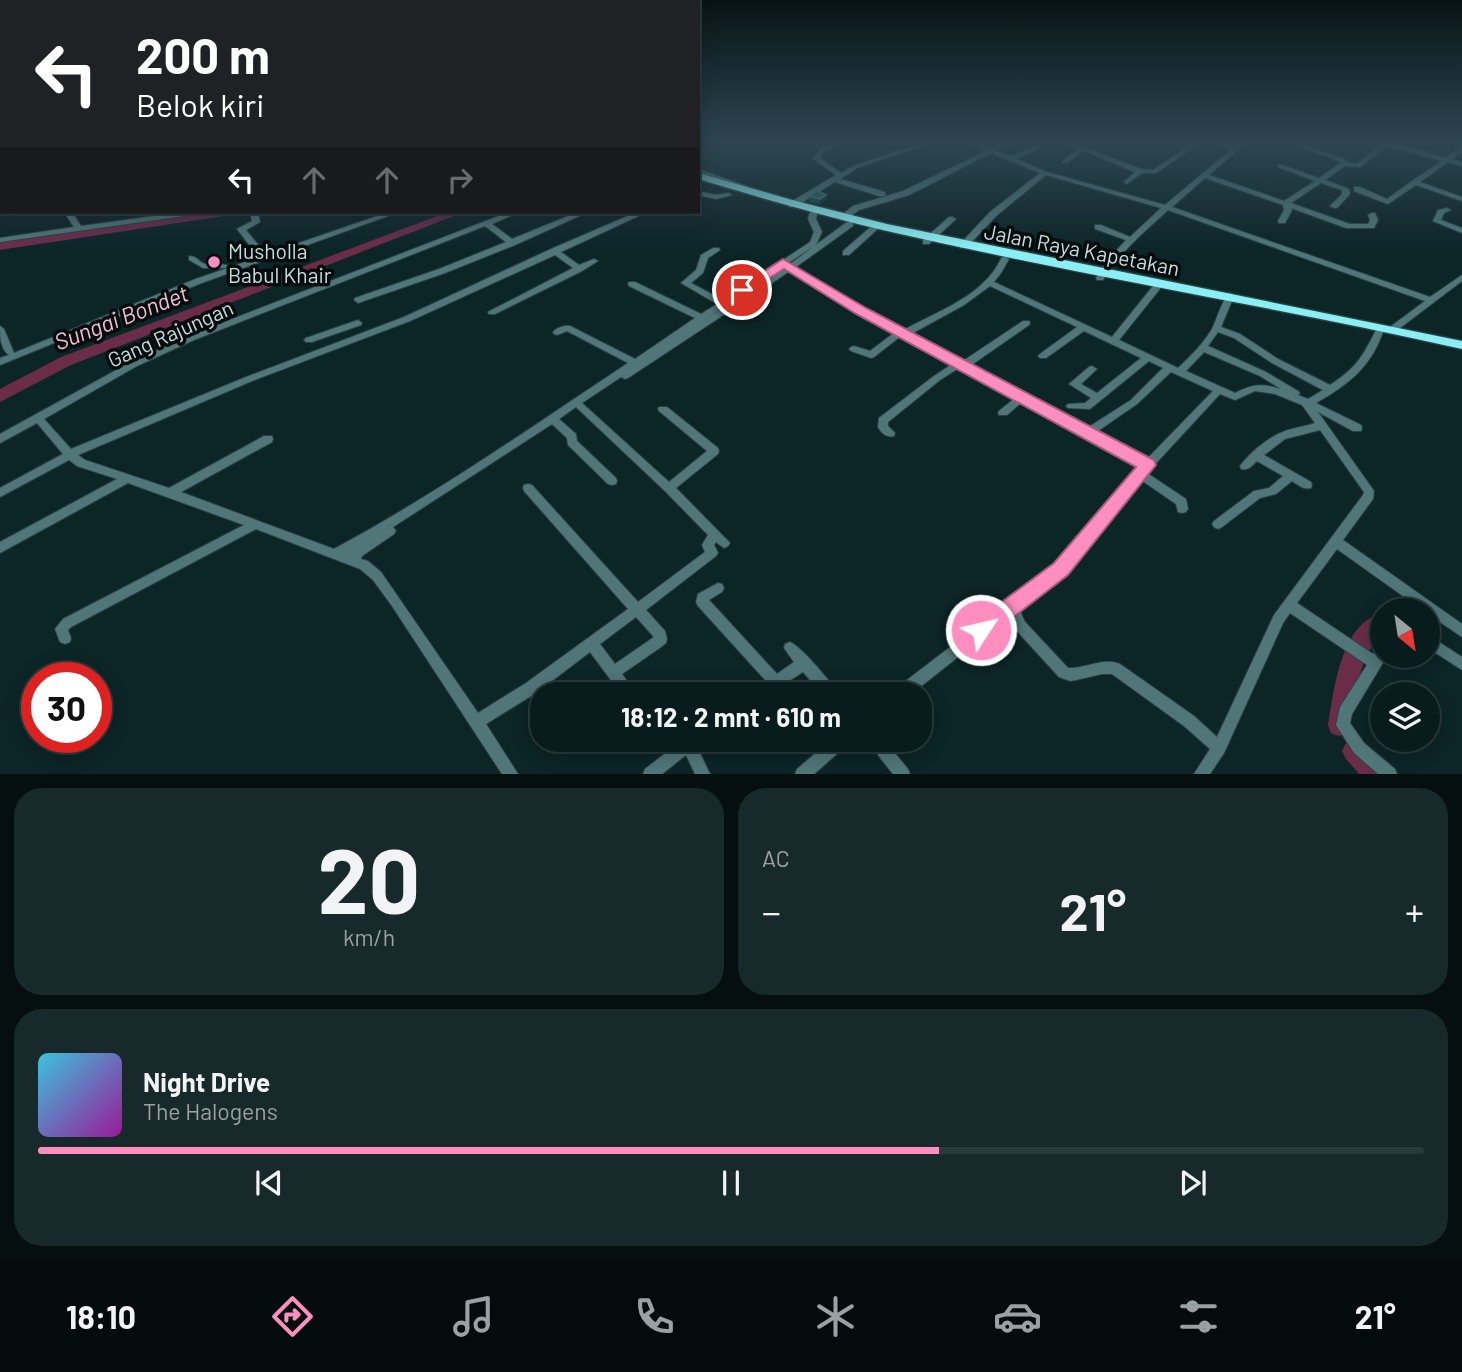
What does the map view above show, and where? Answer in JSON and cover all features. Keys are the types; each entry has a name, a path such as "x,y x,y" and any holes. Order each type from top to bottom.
{"highway":[{"name":"Jalan Raya Kapetakan","path":"702,177 795,203 813,213 997,256 1394,329 1462,348"},
{"path":"700,187 813,213"},
{"name":"Jalan Raya Kapetakan","path":"928,240 997,256"},
{"name":"Jalan Raya Kapetakan","path":"1100,275 1156,288 1230,298 1462,348"}],"street":[{"path":"717,177 795,203 837,177"},
{"path":"837,177 849,185 860,185 881,194"},
{"path":"344,557 786,266 856,208 906,193 937,177"},
{"path":"962,246 993,214 1040,177"},
{"path":"1060,177 1166,207 1430,300"},
{"path":"1127,182 1133,177"},
{"path":"1100,275 1166,207 1205,177"},
{"path":"1209,177 1354,227 1371,226 1374,220 1372,215"},
{"path":"1312,177 1345,189 1346,194 1334,206"},
{"path":"1286,204 1308,185 1324,177"},
{"path":"1357,188 1388,202 1423,177"},
{"path":"1414,183 1462,198"},
{"path":"700,193 716,197 728,195"},
{"path":"1282,221 1288,210 1286,204"},
{"path":"1447,210 1441,212 1437,221 1462,232"},
{"path":"786,266 818,236 813,213"},
{"path":"69,214 79,229"},
{"path":"0,240 184,214"},
{"path":"254,214 256,222 241,229 261,254"},
{"path":"0,356 139,298 373,214"},
{"path":"0,362 196,282 389,214"},
{"name":"Gang Rajungan","path":"0,439 134,364 191,338 511,214"},
{"path":"358,300 410,285 579,214"},
{"path":"0,493 69,454 218,391 407,319 638,214"},
{"path":"928,240 952,219"},
{"path":"486,223 512,243"},
{"path":"846,253 875,228"},
{"path":"1098,228 1132,240"},
{"path":"716,250 704,257 700,271 685,284 723,307"},
{"path":"554,251 579,269"},
{"path":"854,349 871,355 903,333 990,283 999,274 997,256"},
{"path":"192,258 203,266 225,266"},
{"path":"492,312 594,261"},
{"path":"786,266 1087,433 1144,470 1182,502 1182,509"},
{"path":"1394,329 1462,276"},
{"path":"990,283 1045,306 1083,327 1219,390 1237,397 1252,388 1261,388 1327,410 1357,428"},
{"path":"632,284 701,318"},
{"path":"1114,341 1156,288"},
{"path":"1087,433 1133,402 1202,346 1218,329 1230,298"},
{"path":"344,557 357,553 386,529 556,422 701,318 723,307"},
{"path":"309,340 358,323"},
{"path":"890,433 883,426 883,421 937,378 1026,323"},
{"path":"1043,356 1083,327"},
{"path":"557,332 567,328 637,363"},
{"path":"0,329 10,352"},
{"path":"1218,329 1237,336 1275,361 1331,390"},
{"path":"334,331 340,344"},
{"path":"1307,404 1352,374 1375,347 1379,332"},
{"path":"1202,346 1263,374 1295,393"},
{"path":"1070,406 1085,407 1148,357"},
{"path":"1092,369 1074,384 1098,398"},
{"path":"916,682 1061,569 1144,470 1219,390"},
{"path":"1003,413 1021,398"},
{"path":"1202,773 1219,748 1273,630 1369,494 1307,404"},
{"path":"476,722 531,688 638,610 712,553 708,545 719,539 669,488 580,406"},
{"path":"663,409 714,451 669,488"},
{"path":"39,419 69,454 81,463 344,557 377,576 511,774"},
{"path":"556,422 572,438 572,442 612,481"},
{"path":"1245,466 1282,436 1323,425"},
{"path":"170,493 268,439"},
{"path":"1256,455 1307,485"},
{"path":"1218,524 1258,494 1268,495 1279,489 1291,475"},
{"path":"0,548 128,478"},
{"path":"528,488 656,629 660,639 613,673"},
{"path":"65,638 61,629 67,623 254,525"},
{"path":"1335,541 1462,631"},
{"path":"718,587 702,598 702,602 777,682 804,663"},
{"path":"1289,605 1353,649 1370,656"},
{"path":"1013,608 1020,626 1064,673 1071,675 1115,668 1189,722 1219,748"},
{"path":"592,644 620,682"},
{"path":"790,648 821,682"},
{"path":"1440,649 1462,664"},
{"path":"1370,667 1345,712 1343,725 1359,748 1390,774"},
{"path":"650,774 679,752"},
{"path":"692,752 703,774"},
{"path":"802,774 825,752"},
{"path":"885,752 903,774"}],"building":[{"path":"817,191 826,195 820,199 809,196"}],"waterway":[{"path":"0,246 211,214"},
{"name":"Sungai Bondet","path":"0,396 66,361 453,214"},
{"path":"1339,725 1351,662 1370,632"},
{"path":"1354,751 1376,774"}],"place":[{"name":"Musholla Babul Khair","path":"214,262"}],"route":[{"path":"742,290 783,263 861,311 1147,465 1061,569 981,630"}]}
